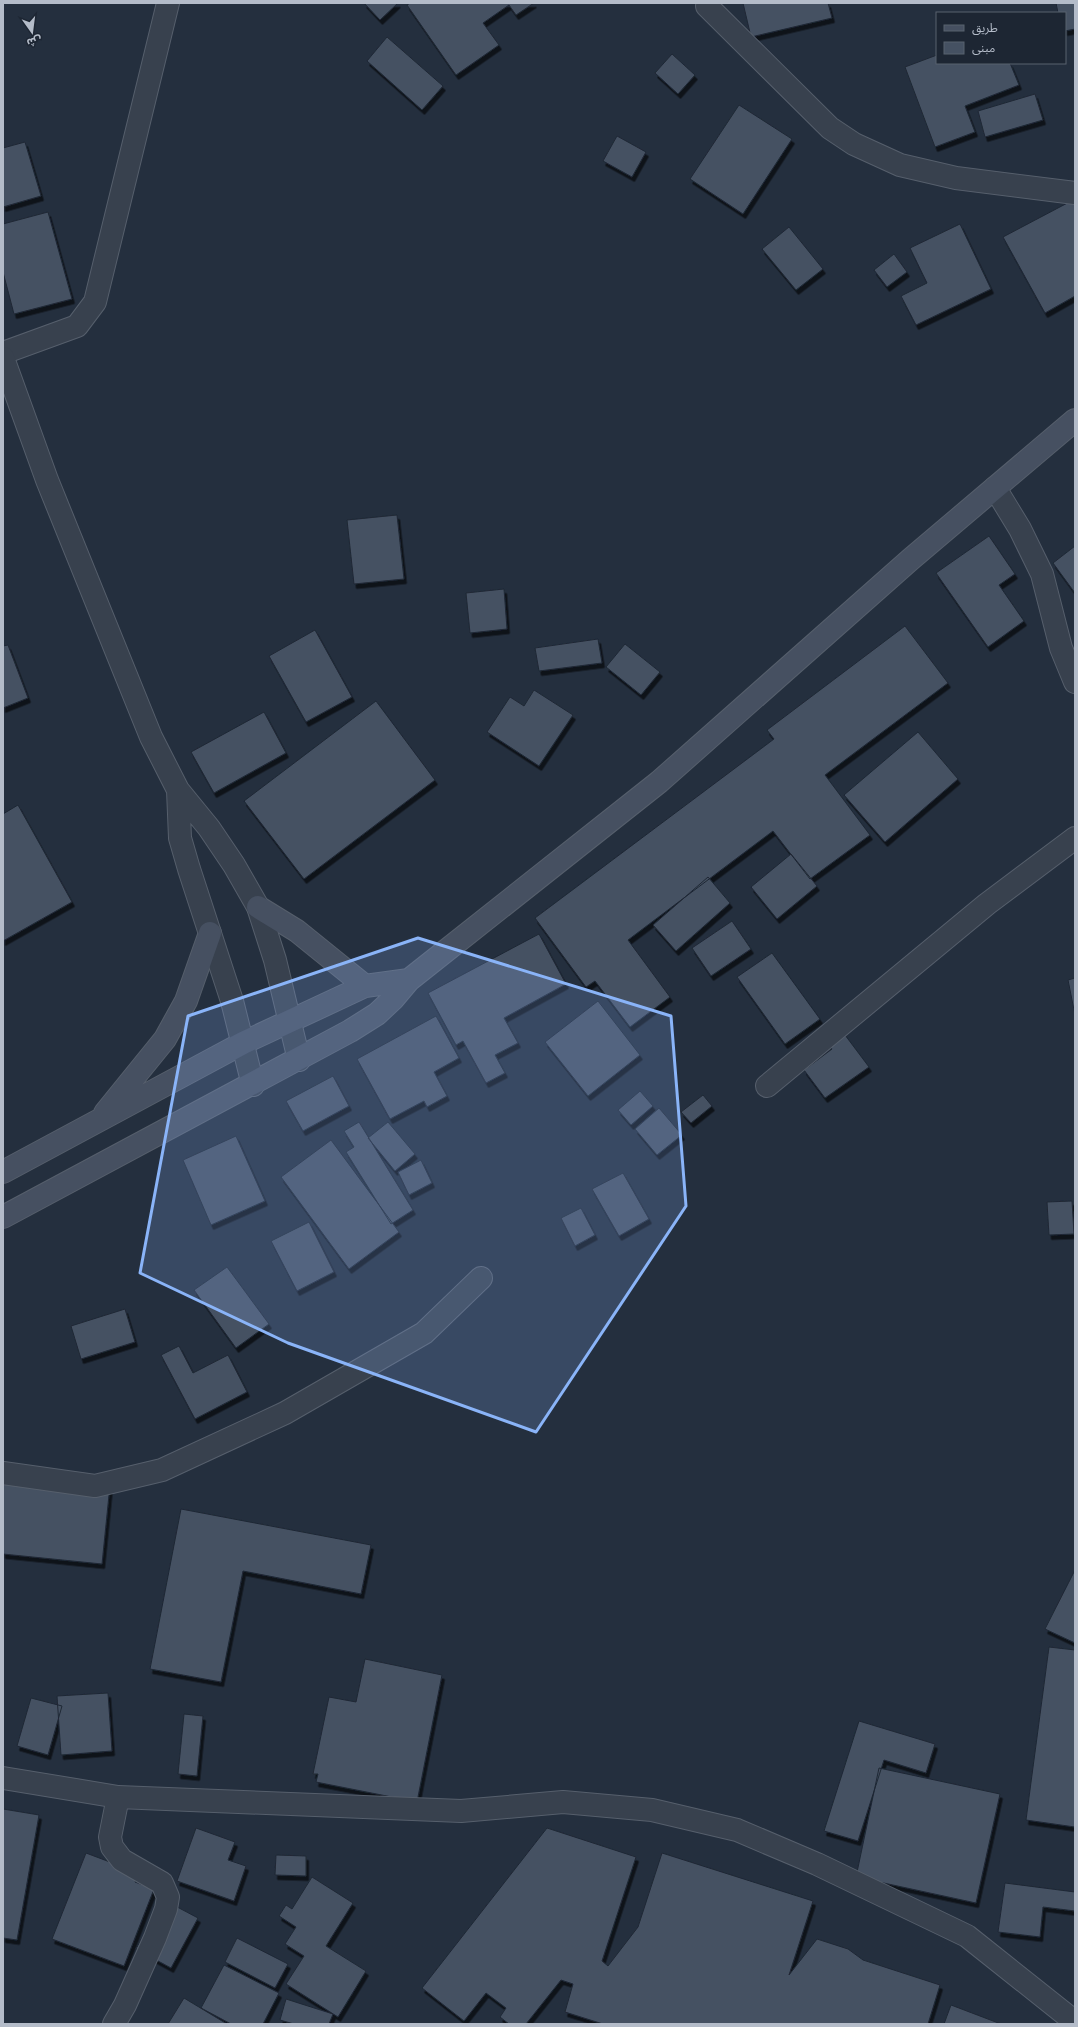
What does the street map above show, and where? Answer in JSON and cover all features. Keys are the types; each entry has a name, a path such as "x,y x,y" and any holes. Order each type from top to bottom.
{"main road":[{"path":"3,1217 300,1060 377,1014 393,999 409,980 659,782 911,559 1075,420"},
{"path":"258,907 297,931 365,986"},
{"path":"99,1120 165,1039 186,1001 210,933"},
{"path":"3,1172 243,1043 365,986 409,980"}],"street":[{"path":"3,353 77,326 95,302 168,3"},
{"path":"707,6 830,128 854,144 900,165 956,178 1075,193"},
{"path":"3,358 48,480 151,737 178,790 209,828 230,859 258,907 276,960 300,1060"},
{"path":"995,488 1020,529 1042,574 1061,648 1075,682"},
{"path":"178,790 180,838 243,1043 253,1085"},
{"path":"767,1086 987,904 1075,838"},
{"path":"3,1473 95,1486 162,1470 285,1413 424,1333 481,1278"},
{"path":"3,1778 118,1797 461,1811 563,1802 660,1812 737,1830 817,1864 967,1936 1075,2022"},
{"path":"114,2024 125,2005 155,1938 166,1909 168,1897 162,1883 122,1860 112,1847 110,1837 118,1797"}],"highlighted area":[{"path":"418,938 671,1016 686,1206 536,1432 288,1343 140,1273 188,1016"}],"building":[{"path":"364,3 398,3 380,20"},
{"path":"410,3 534,3 516,15 509,5 483,23 499,45 456,75 407,5"},
{"path":"743,3 828,3 832,18 751,37"},
{"path":"1056,3 1075,3 1075,29 1066,31 1066,12 1058,12"},
{"path":"387,37 443,86 422,110 367,61"},
{"path":"672,54 695,75 678,94 655,73"},
{"path":"936,55 936,64 1010,64 1019,85 965,106 975,132 935,147 905,67"},
{"path":"1035,94 1043,120 985,137 978,111"},
{"path":"739,105 792,139 743,214 690,179"},
{"path":"617,136 646,152 632,177 603,161"},
{"path":"25,142 41,196 3,207 3,148"},
{"path":"1075,199 1075,296 1045,313 1003,237"},
{"path":"48,212 72,299 14,314 3,272 3,224"},
{"path":"960,224 991,289 916,325 901,296 927,283 910,248"},
{"path":"789,227 823,269 796,290 762,249"},
{"path":"894,254 907,272 887,287 874,270"},
{"path":"397,515 404,579 354,584 347,520"},
{"path":"989,536 1015,574 999,585 1024,621 988,647 936,573"},
{"path":"1075,546 1075,593 1053,563"},
{"path":"504,589 507,629 470,633 466,593"},
{"path":"905,626 948,683 825,775 870,835 810,879 773,831 628,940 670,997 630,1027 595,981 586,987 535,918 774,739 767,730"},
{"path":"315,630 352,697 306,722 269,656"},
{"path":"598,639 602,663 539,671 535,648"},
{"path":"625,644 660,672 641,695 606,667"},
{"path":"8,645 28,698 3,708 3,646"},
{"path":"534,690 573,715 539,766 487,732 510,697 524,706"},
{"path":"376,701 435,780 304,879 244,801"},
{"path":"264,712 286,753 214,793 191,752"},
{"path":"918,732 958,779 885,842 844,795"},
{"path":"18,805 72,902 3,941 3,814"},
{"path":"791,854 817,886 777,919 751,887"},
{"path":"708,877 730,903 676,951 653,925"},
{"path":"732,921 751,949 711,976 692,948"},
{"path":"539,934 566,984 504,1018 518,1043 495,1055 505,1073 486,1083 463,1041 456,1045 428,993"},
{"path":"772,953 820,1019 785,1044 737,977"},
{"path":"1075,978 1075,1015 1068,980"},
{"path":"598,1001 640,1055 588,1096 545,1042"},
{"path":"436,1016 459,1058 434,1072 447,1096 427,1107 424,1101 390,1119 357,1059"},
{"path":"839,1027 869,1067 825,1098 804,1070 832,1049 824,1039"},
{"path":"333,1076 349,1106 303,1131 286,1101"},
{"path":"640,1091 653,1106 631,1125 618,1110"},
{"path":"703,1095 712,1106 691,1123 681,1112"},
{"path":"659,1108 682,1135 657,1155 635,1129"},
{"path":"359,1122 413,1210 391,1224 346,1152 354,1147 344,1131"},
{"path":"388,1122 415,1154 395,1171 368,1138"},
{"path":"236,1136 265,1201 211,1225 183,1160"},
{"path":"331,1140 399,1232 349,1269 281,1177"},
{"path":"421,1160 432,1183 409,1195 398,1172"},
{"path":"623,1173 649,1219 619,1236 592,1189"},
{"path":"1072,1201 1074,1234 1049,1235 1047,1202"},
{"path":"581,1208 595,1235 575,1246 561,1218"},
{"path":"309,1222 334,1272 297,1291 271,1241"},
{"path":"227,1267 269,1324 236,1348 194,1290"},
{"path":"125,1309 135,1342 81,1359 71,1326"},
{"path":"179,1346 193,1373 228,1355 247,1392 195,1419 161,1355"},
{"path":"3,1474 110,1485 102,1564 3,1554"},
{"path":"181,1509 371,1545 361,1594 243,1571 221,1682 150,1669"},
{"path":"1075,1570 1075,1643 1045,1629"},
{"path":"1049,1647 1075,1650 1075,1827 1026,1820"},
{"path":"365,1659 442,1675 417,1802 316,1782 318,1774 313,1774 329,1697 356,1702"},
{"path":"108,1693 112,1751 61,1755 57,1696"},
{"path":"31,1698 62,1706 48,1755 17,1746"},
{"path":"184,1714 203,1716 197,1776 178,1774"},
{"path":"859,1721 935,1744 926,1773 884,1760 858,1841 824,1831"},
{"path":"879,1768 1000,1794 976,1903 856,1877"},
{"path":"3,1809 39,1815 17,1940 3,1938"},
{"path":"196,1828 235,1842 228,1860 246,1866 234,1901 177,1881"},
{"path":"547,1828 636,1857 602,1961 608,1966 638,1927 662,1853 813,1901 789,1975 817,1939 848,1949 863,1960 940,1985 928,2024 603,2024 565,2012 573,1984 561,1980 526,2024 509,2024 500,2017 506,2008 486,1993 464,2021 422,1988"},
{"path":"86,1853 139,1873 135,1882 154,1889 124,1966 52,1939"},
{"path":"276,1855 306,1856 306,1876 275,1875"},
{"path":"312,1877 353,1903 326,1946 366,1971 338,2017 286,1984 304,1956 285,1944 296,1927 279,1916 286,1905 292,1909"},
{"path":"1005,1883 1075,1892 1075,1911 1043,1907 1040,1937 998,1932"},
{"path":"164,1900 198,1918 171,1968 136,1949"},
{"path":"237,1938 288,1964 275,1988 225,1962"},
{"path":"224,1965 279,1993 263,2024 231,2024 201,2008"},
{"path":"184,1998 227,2024 168,2024"},
{"path":"286,1999 333,2014 329,2024 294,2024 280,2020"},
{"path":"951,2005 1001,2024 944,2024"}]}
